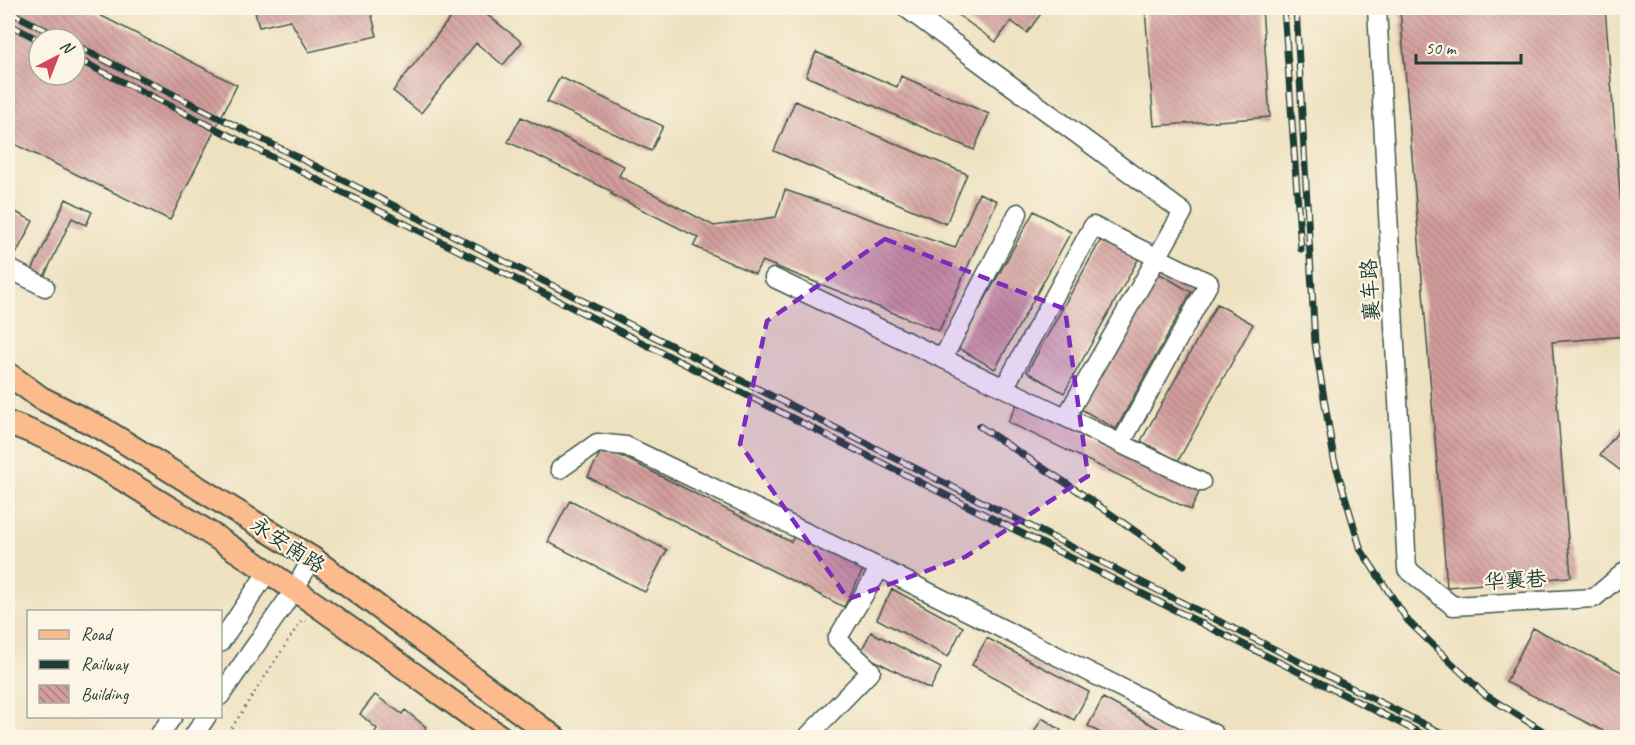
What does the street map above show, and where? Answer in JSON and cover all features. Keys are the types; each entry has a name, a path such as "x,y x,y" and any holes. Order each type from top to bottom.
{"main road":[{"name":"永安南路","path":"8,374 41,398 103,429 312,558 555,738"},
{"path":"8,381 41,398"},
{"name":"永安南路","path":"14,424 92,461 229,544 502,738"}],"street":[{"path":"906,8 1183,212 1066,417"},
{"name":"襄车路","path":"1377,8 1407,569"},
{"path":"943,358 1018,213"},
{"path":"1004,388 1093,226 1209,283 1121,443"},
{"path":"8,268 45,287"},
{"path":"774,278 1201,482"},
{"path":"560,469 597,443 626,446 880,567 1214,734"},
{"path":"222,693 295,589 312,558"},
{"path":"806,738 871,671 837,639 880,567"},
{"name":"华襄巷","path":"1407,569 1453,606 1594,598 1628,569"},
{"path":"222,640 268,571"},
{"path":"157,738 172,718"},
{"path":"192,738 206,718"}],"path":[{"path":"225,738 301,621 310,621"}],"highlighted area":[{"path":"885,239 1065,309 1088,476 965,557 848,599 740,444 767,321"}],"building":[{"path":"8,8 86,8 237,85 170,220 8,141"},
{"path":"254,8 370,8 377,36 309,52 290,20 259,27"},
{"path":"458,8 478,8 522,42 503,65 476,43 421,113 393,91"},
{"path":"948,8 1045,8 1027,33 1011,21 996,42"},
{"path":"1145,8 1262,8 1270,117 1154,126"},
{"path":"1400,8 1605,8 1628,291 1628,336 1552,342 1571,577 1447,587"},
{"path":"816,52 897,87 901,76 989,114 974,150 806,76"},
{"path":"560,77 663,126 651,151 547,102"},
{"path":"795,101 967,174 946,224 774,151"},
{"path":"521,117 624,166 619,176 714,226 776,217 785,190 955,248 979,193 997,201 939,331 762,261 755,274 693,246 699,238 611,194 613,192 508,142"},
{"path":"66,199 92,212 86,225 72,218 42,281 30,275"},
{"path":"8,208 33,221 16,254 8,249"},
{"path":"1034,211 1071,232 995,369 958,348"},
{"path":"1103,236 1140,256 1064,393 1027,372"},
{"path":"1155,271 1191,292 1116,429 1079,408"},
{"path":"1217,304 1253,324 1178,461 1141,441"},
{"path":"1018,402 1200,490 1191,510 1008,422"},
{"path":"1628,419 1628,476 1600,455"},
{"path":"603,447 791,542 797,531 865,566 844,607 588,477"},
{"path":"570,500 667,550 645,592 548,542"},
{"path":"892,589 963,627 948,657 877,619"},
{"path":"1533,628 1628,675 1628,738 1617,738 1506,682"},
{"path":"871,632 941,668 930,689 860,653"},
{"path":"987,638 1089,692 1074,720 972,665"},
{"path":"375,695 402,714 405,710 426,727 424,731 433,738 371,738 377,729 360,714"},
{"path":"1103,698 1176,738 1109,738 1088,726"},
{"path":"1042,718 1061,730 1056,738 1031,738"}],"railway":[{"path":"1284,8 1301,249"},
{"path":"1296,8 1315,343 1334,459 1361,550 1408,621 1484,694 1554,738"},
{"path":"8,11 39,27"},
{"path":"8,24 27,34"},
{"path":"87,51 1451,738"},
{"path":"87,64 1430,738"},
{"path":"979,426 1184,565"}]}
